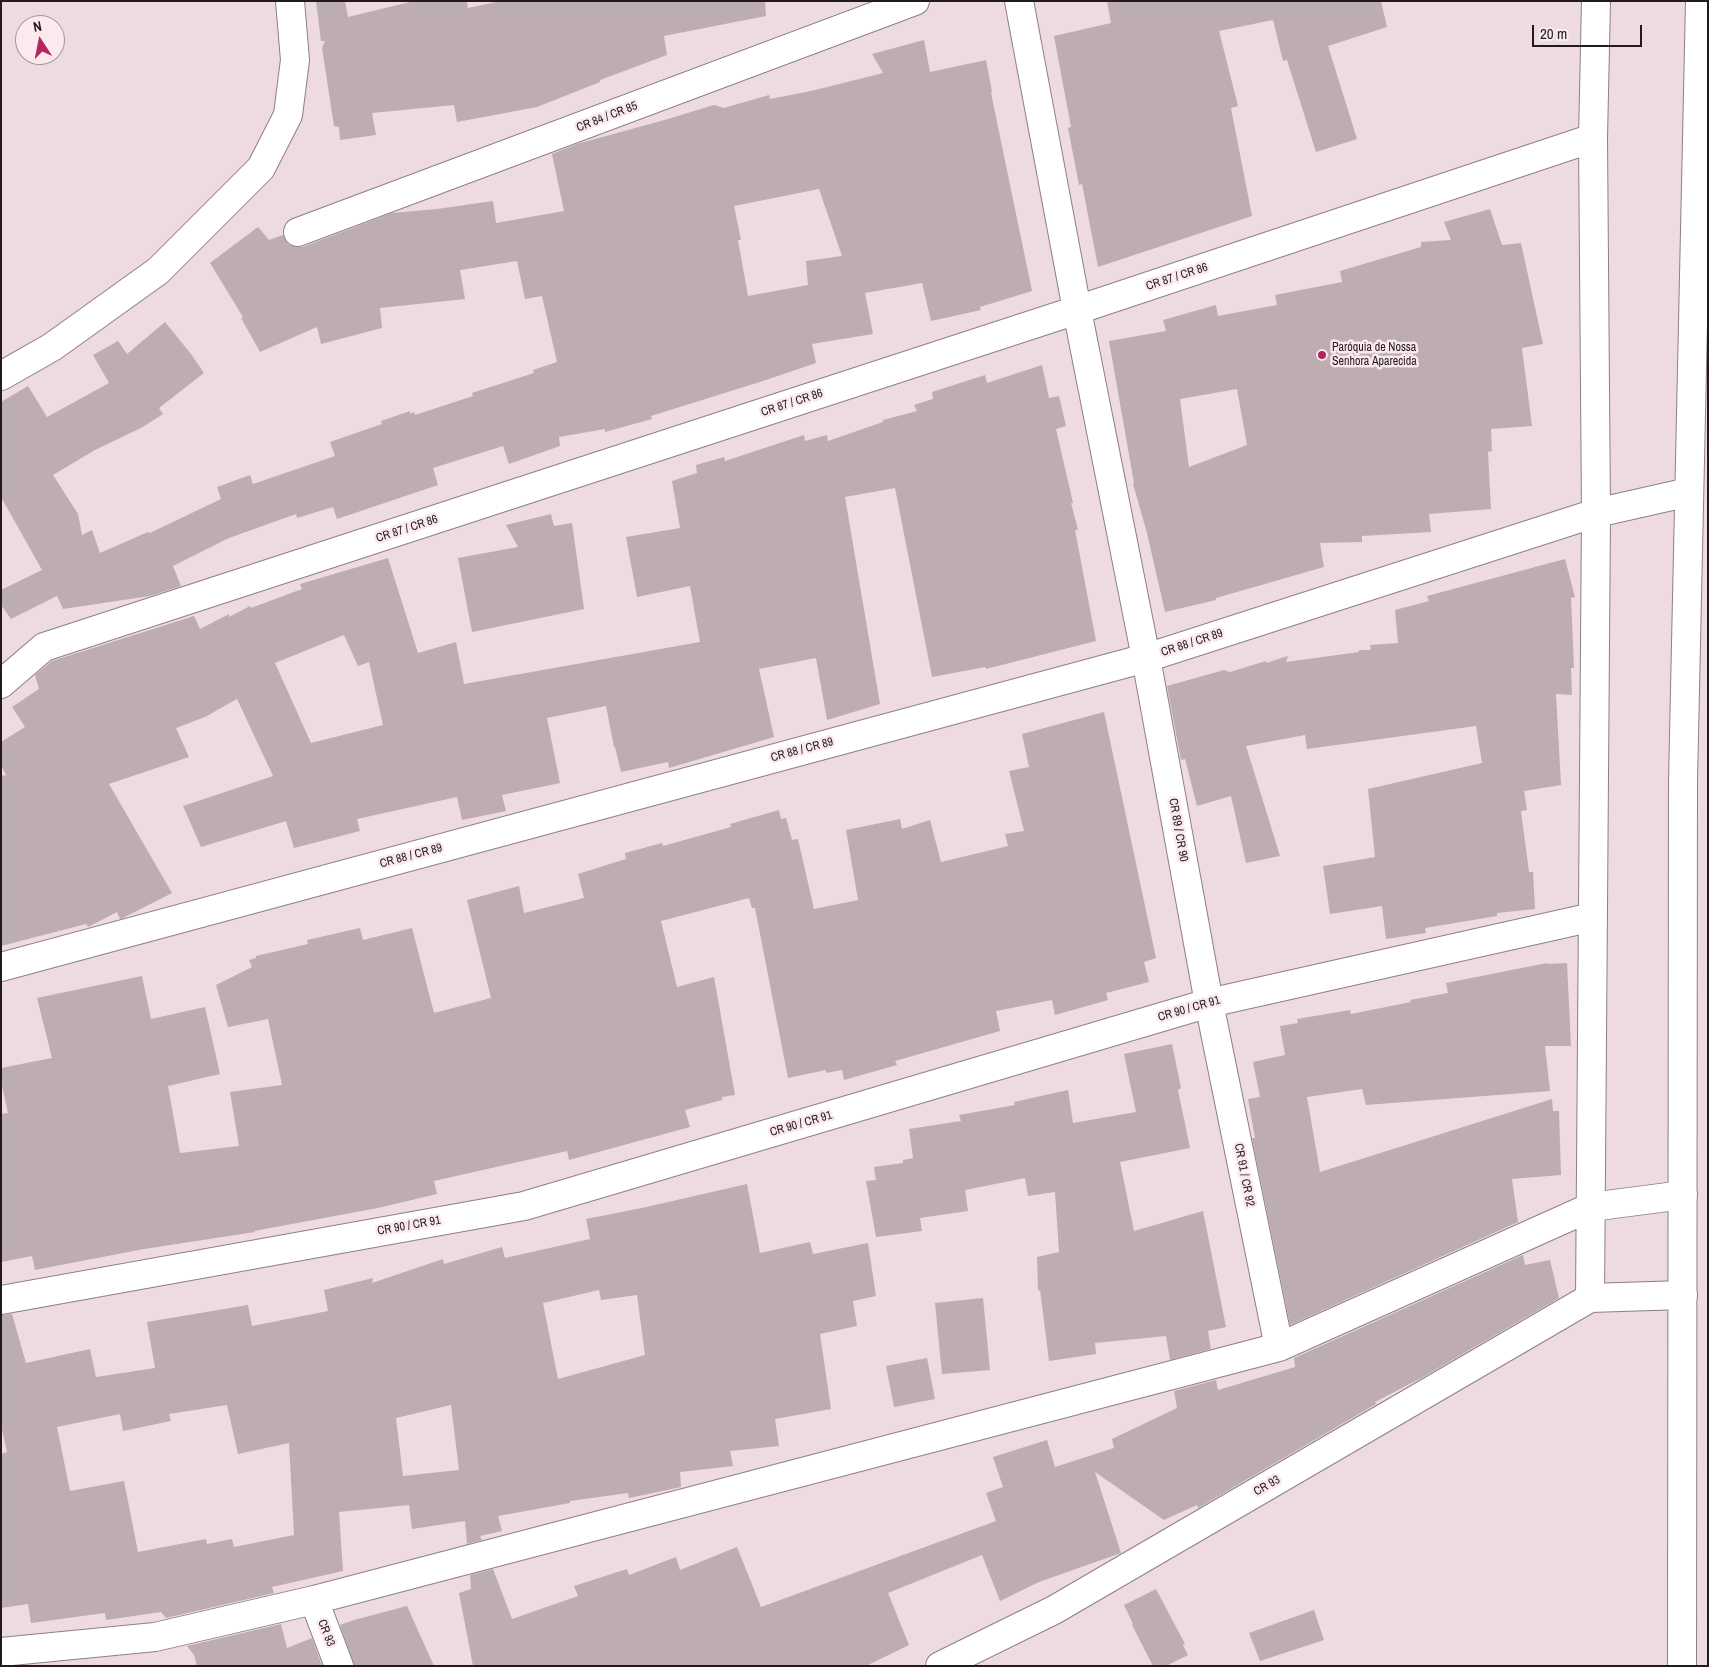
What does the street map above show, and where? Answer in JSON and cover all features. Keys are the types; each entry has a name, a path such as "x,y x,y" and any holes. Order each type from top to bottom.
{"street":[{"path":"1,376 52,347 158,271 261,168 288,115 295,60 290,1"},
{"name":"CR 84 / CR 85","path":"298,232 915,1"},
{"name":"CR 89 / CR 90","path":"1019,1 1077,310 1146,658 1209,1003"},
{"path":"1596,1 1593,138 1596,513 1590,1298 1683,1295"},
{"path":"1682,1666 1683,780 1700,1"},
{"name":"CR 87 / CR 86","path":"1,684 44,647 1077,310 1593,138"},
{"name":"CR 88 / CR 89","path":"1,967 1146,658 1596,513 1689,492"},
{"name":"CR 90 / CR 91","path":"1,1300 524,1206 1209,1003 1593,918"},
{"name":"CR 91 / CR 92","path":"1209,1003 1278,1347"},
{"path":"1,1652 155,1637 314,1600 1278,1347 1591,1207 1683,1194"},
{"name":"CR 93","path":"940,1666 1054,1610 1590,1298"},
{"name":"CR 93","path":"314,1600 339,1666"}],"building":[{"path":"316,1 345,1 348,17 414,1 467,1 468,8 501,1 765,1 766,16 664,36 667,55 600,80 600,82 537,107 457,122 454,105 372,113 376,135 340,140 339,127 334,126 322,48 325,41 321,41"},
{"path":"1107,1 1381,1 1387,27 1328,46 1357,139 1316,152 1287,60 1283,61 1273,20 1219,31 1238,106 1231,108 1252,216 1098,267 1082,184 1079,185 1068,128 1071,127 1054,36 1111,23"},
{"path":"924,40 930,72 986,60 991,93 1032,291 980,307 981,310 931,321 922,283 865,293 873,334 812,344 816,363 651,416 652,419 605,432 605,429 559,437 560,446 509,464 503,446 433,468 438,485 337,519 333,507 297,518 296,514 229,538 173,566 181,586 150,596 63,609 57,596 11,619 1,605 1,590 42,570 1,497 1,402 28,386 47,417 109,383 93,355 118,341 127,354 165,322 204,373 159,408 163,414 141,428 95,450 53,475 78,514 82,535 92,530 100,553 148,532 150,533 221,499 217,487 250,475 253,484 335,456 330,442 382,424 381,421 410,411 410,414 414,412 415,415 473,396 472,393 534,373 533,370 557,362 542,296 525,299 517,261 460,270 465,299 380,308 382,328 321,344 317,327 260,352 241,318 243,317 210,263 258,227 269,240 283,235 288,244 303,247 392,213 493,201 496,223 564,211 552,154 577,144 714,105 724,108 769,95 770,99 883,73 872,54","holes":["819,189 842,256 806,261 808,285 748,296 738,240 741,240 734,206"]},
{"path":"1490,209 1502,245 1521,243 1543,344 1522,348 1532,426 1491,429 1492,451 1488,452 1491,509 1429,514 1431,532 1362,536 1362,542 1320,543 1324,567 1216,598 1216,600 1165,612 1147,533 1133,484 1109,341 1166,331 1163,320 1216,305 1218,316 1277,305 1275,295 1342,282 1340,271 1421,247 1421,242 1451,240 1444,222","holes":["1237,389 1247,445 1189,467 1180,399"]},
{"path":"1042,365 1049,398 1059,396 1066,426 1056,429 1073,503 1071,503 1078,530 1075,530 1096,641 986,669 985,667 932,677 895,488 845,497 880,704 827,720 816,658 759,669 774,737 669,768 668,762 621,772 606,706 547,718 560,783 502,795 506,811 462,820 457,797 357,819 360,831 294,848 286,821 201,847 183,806 273,776 237,699 205,717 176,728 189,757 109,784 172,893 120,919 117,912 88,927 86,924 1,946 1,776 6,775 1,765 1,742 25,727 12,707 39,689 35,675 52,661 194,616 200,629 229,614 229,617 250,606 251,608 302,589 300,584 388,558 418,653 456,642 464,684 700,642 690,586 637,597 626,537 680,528 672,481 697,473 696,465 724,457 725,461 804,435 805,441 827,435 828,441 883,422 883,420 917,411 914,405 933,399 932,392 985,375 987,383","holes":["344,635 358,666 369,662 383,725 311,743 275,663"]},
{"path":"551,514 554,526 572,523 584,609 472,632 458,558 518,547 506,525"},
{"path":"1565,559 1575,597 1571,598 1574,668 1571,668 1572,695 1556,694 1561,785 1524,791 1527,810 1521,811 1529,872 1533,872 1535,909 1497,913 1497,916 1425,928 1426,933 1386,939 1382,906 1330,914 1323,866 1375,857 1368,789 1482,763 1476,726 1307,749 1305,735 1246,746 1280,856 1246,863 1231,796 1197,806 1185,759 1181,760 1167,686 1224,670 1230,672 1288,656 1286,662 1359,652 1359,650 1371,650 1370,645 1398,643 1395,610 1429,601 1427,596"},
{"path":"1104,712 1156,958 1144,962 1149,982 1106,993 1108,1000 1055,1015 1052,1000 996,1011 1000,1031 895,1061 897,1065 844,1080 842,1070 826,1073 826,1070 788,1078 755,908 752,908 749,898 661,921 677,987 714,977 735,1095 722,1097 722,1100 685,1110 690,1127 569,1160 567,1151 434,1181 437,1194 378,1208 255,1232 144,1249 35,1270 32,1256 1,1262 1,1114 8,1113 1,1081 1,1068 52,1058 37,998 142,976 151,1019 205,1007 220,1074 168,1086 180,1153 239,1146 230,1092 282,1085 268,1019 228,1027 216,985 252,967 249,960 256,958 256,956 308,944 307,940 360,928 363,940 412,928 434,1013 491,998 467,900 519,886 524,913 584,898 578,874 626,859 625,853 662,843 663,846 731,827 730,824 779,810 781,819 786,818 792,840 798,839 814,909 858,900 846,830 900,819 902,829 930,820 941,862 1008,846 1005,834 1024,831 1009,771 1029,767 1022,734"},
{"path":"1547,963 1567,963 1571,1046 1545,1046 1550,1091 1366,1105 1362,1089 1307,1097 1320,1172 1552,1099 1553,1111 1559,1111 1561,1175 1512,1179 1518,1222 1290,1325 1252,1138 1255,1138 1248,1099 1260,1097 1253,1062 1285,1055 1280,1026 1298,1023 1297,1019 1350,1010 1351,1014 1411,1002 1410,1000 1448,993 1446,983"},
{"path":"1172,1044 1181,1088 1178,1090 1190,1148 1120,1162 1134,1231 1203,1211 1226,1327 1208,1331 1211,1349 1170,1360 1166,1336 1095,1343 1096,1354 1049,1361 1040,1290 1038,1291 1037,1257 1059,1252 1055,1192 1028,1196 1025,1178 965,1190 968,1211 920,1218 922,1231 876,1237 866,1181 876,1180 874,1167 903,1163 903,1160 913,1158 909,1129 961,1121 959,1115 1015,1105 1014,1102 1068,1090 1073,1123 1136,1112 1124,1054"},
{"path":"747,1184 760,1253 810,1242 813,1254 868,1243 876,1296 853,1301 857,1326 820,1334 831,1409 775,1419 779,1446 730,1451 733,1466 680,1472 681,1487 629,1498 628,1493 570,1501 570,1503 498,1516 502,1531 480,1536 482,1540 467,1544 465,1521 412,1529 409,1505 339,1512 343,1571 272,1587 274,1593 166,1618 161,1612 106,1620 105,1613 31,1623 28,1604 1,1608 1,1454 7,1452 1,1425 1,1315 12,1314 26,1363 90,1349 96,1377 155,1368 147,1322 248,1305 252,1326 328,1311 324,1290 373,1278 372,1283 443,1259 444,1264 502,1247 505,1258 590,1239 586,1219","holes":["599,1290 601,1300 637,1295 645,1355 558,1379 543,1303","227,1405 238,1454 289,1443 294,1535 234,1547 232,1539 207,1544 206,1539 138,1552 124,1481 70,1491 57,1427 120,1414 123,1431 171,1421 169,1414","451,1405 459,1470 403,1476 396,1418"]},
{"path":"1523,1255 1525,1265 1550,1260 1559,1298 1423,1377 1375,1402 1376,1404 1198,1508 1197,1505 1164,1520 1095,1472 1121,1553 1039,1582 1000,1601 982,1555 888,1593 909,1645 866,1666 473,1666 459,1593 471,1589 470,1575 493,1569 512,1619 578,1596 574,1586 627,1569 629,1575 676,1557 680,1570 737,1547 761,1607 996,1521 986,1493 1003,1487 993,1457 1047,1440 1055,1467 1114,1448 1112,1439 1177,1408 1174,1391 1216,1380 1218,1390 1295,1367 1294,1358"},
{"path":"983,1298 990,1370 942,1374 935,1303"},
{"path":"927,1358 935,1399 894,1407 886,1366"},
{"path":"1156,1589 1185,1644 1183,1645 1188,1655 1166,1666 1153,1666 1124,1605"},
{"path":"407,1606 434,1666 354,1666 340,1625"},
{"path":"1314,1610 1324,1640 1260,1661 1249,1633"},
{"path":"281,1624 287,1648 312,1638 322,1666 197,1666 194,1655 187,1646"}],"place":[{"name":"Paróquia de Nossa Senhora Aparecida","path":"1322,355"}]}
